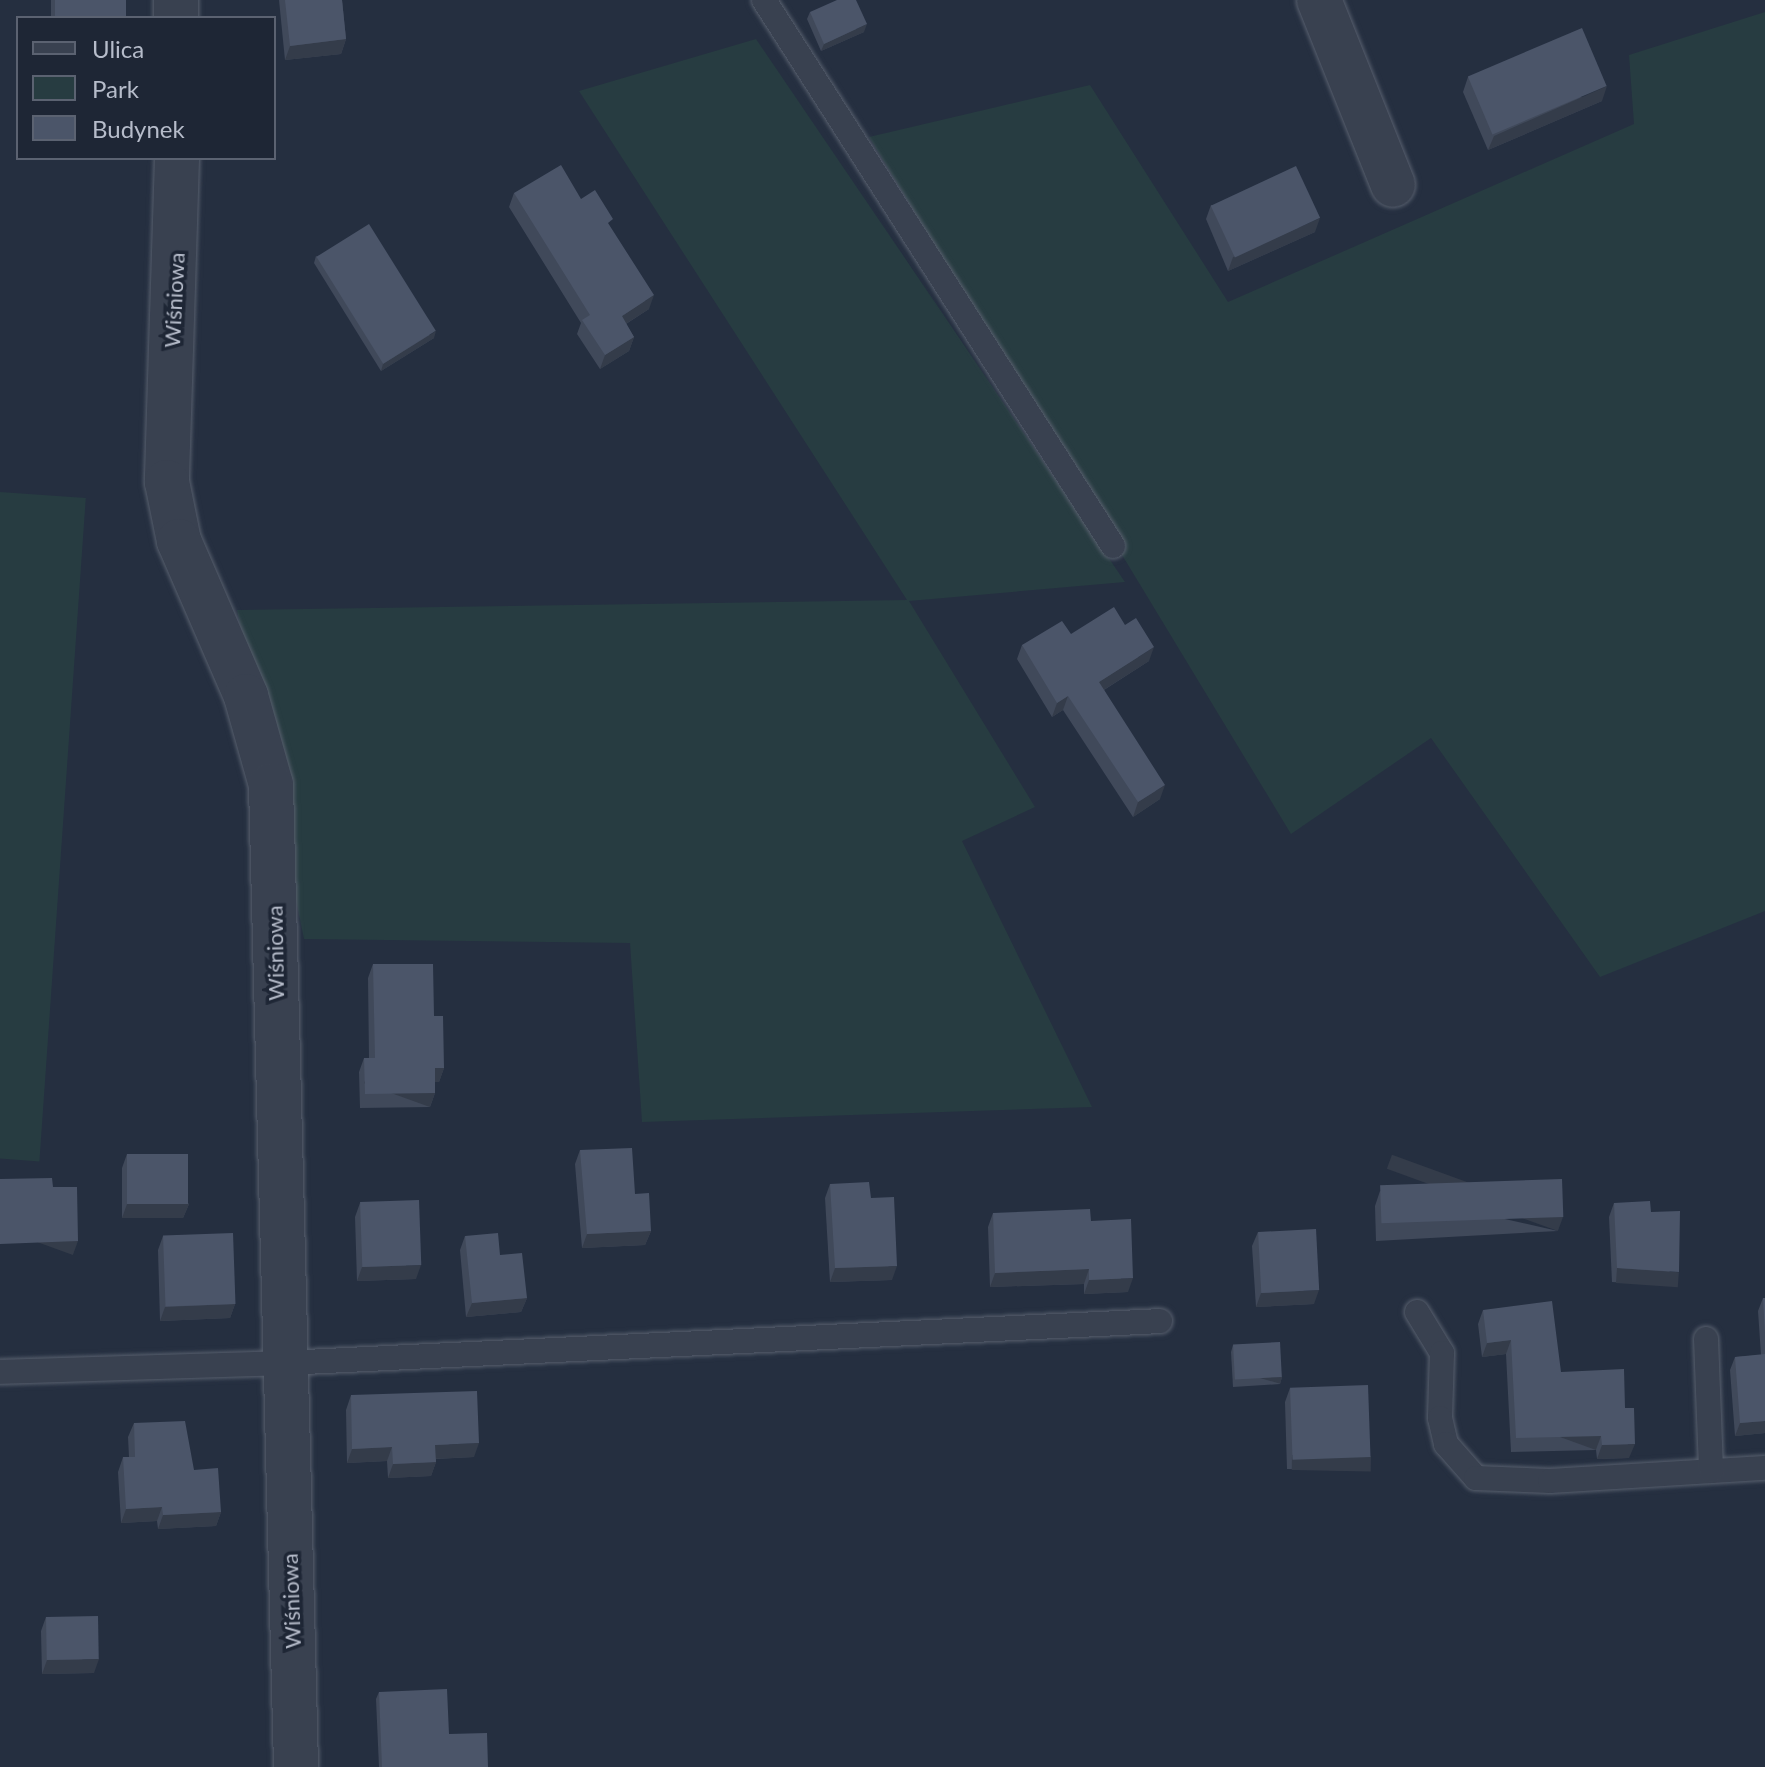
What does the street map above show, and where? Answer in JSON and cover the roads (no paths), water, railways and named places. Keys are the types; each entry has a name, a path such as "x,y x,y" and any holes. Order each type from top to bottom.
{"street":[{"path":"1319,0 1393,185"},
{"name":"Wiśniowa","path":"177,160 167,482 179,541 246,696 271,785 296,1767"}],"lane":[{"path":"764,0 1113,546"},
{"path":"1417,1312 1442,1353 1440,1418 1446,1444 1476,1478 1550,1481 1765,1468"},
{"path":"0,1372 284,1363 1160,1321"},
{"path":"1706,1339 1711,1471"}]}
